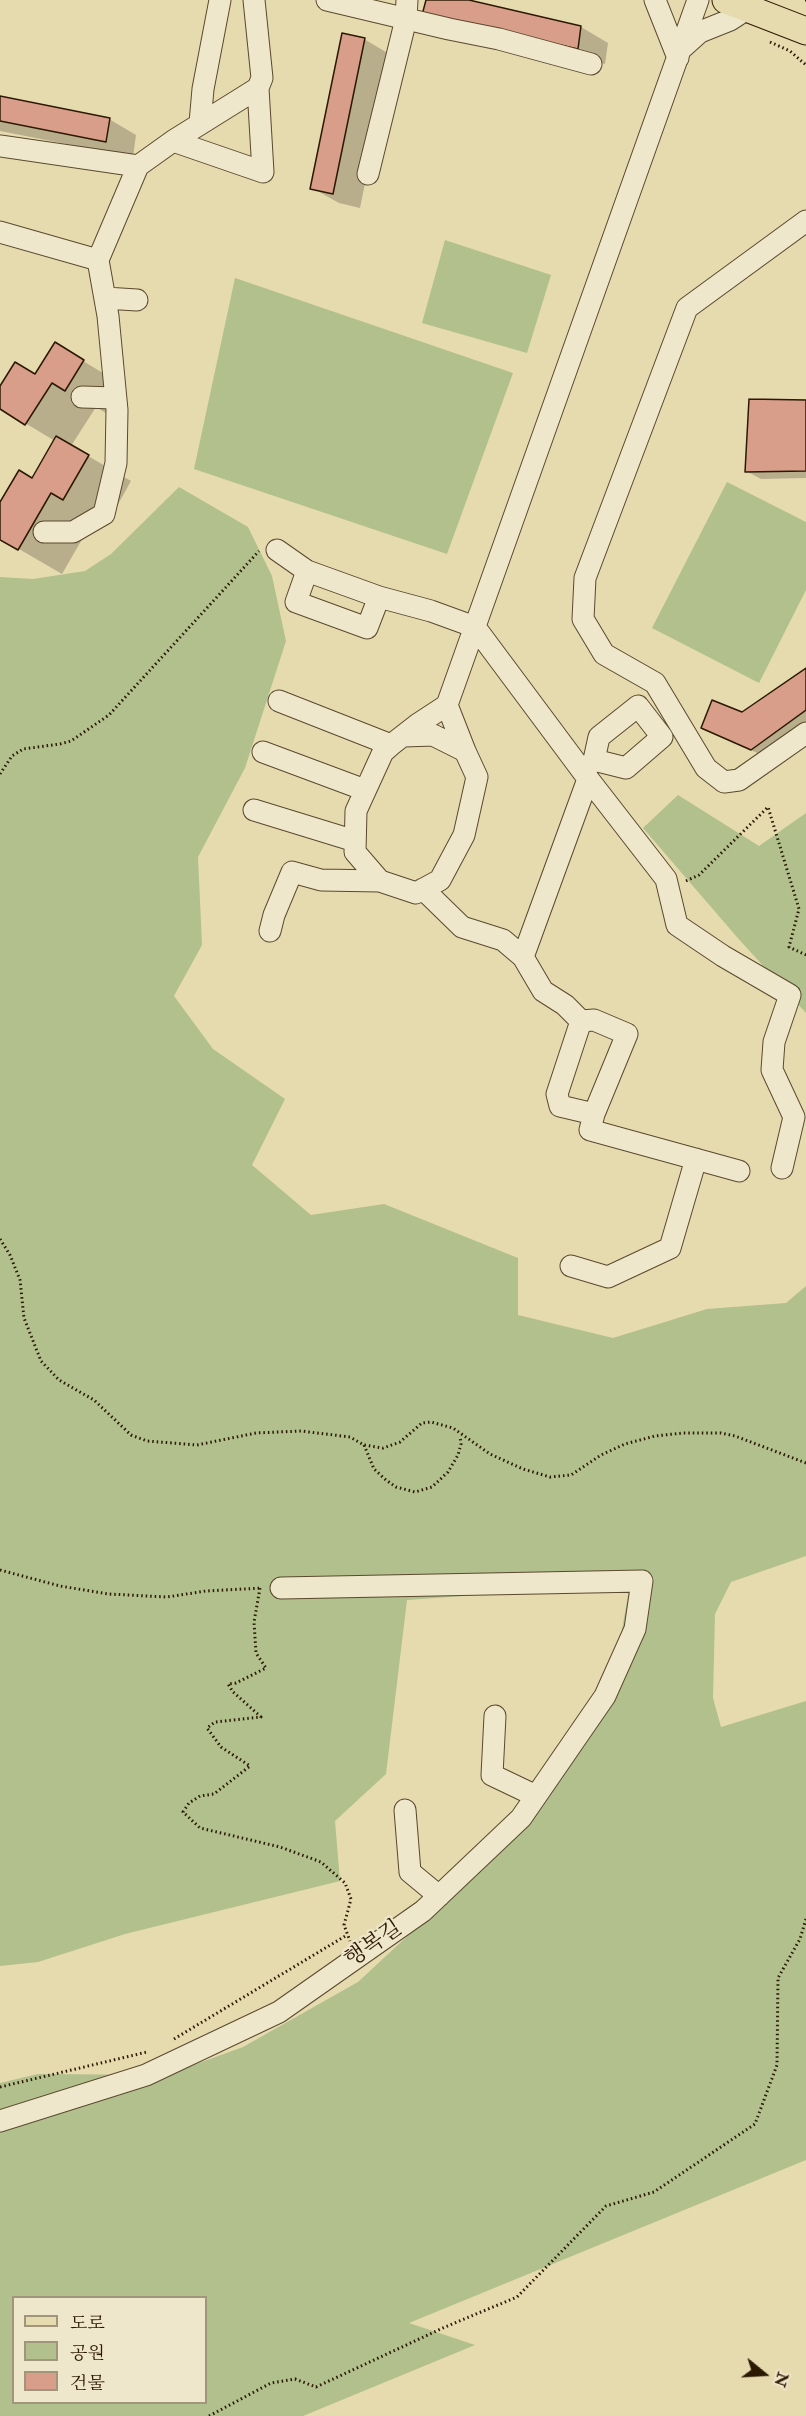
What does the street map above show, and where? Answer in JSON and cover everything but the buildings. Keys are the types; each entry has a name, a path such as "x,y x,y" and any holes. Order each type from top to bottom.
{"main road":[{"path":"746,5 806,31"}],"street":[{"path":"200,123 203,89 220,0"},
{"path":"173,141 263,172 258,88 262,78 255,0"},
{"path":"327,0 407,10 499,39 591,64"},
{"path":"655,0 680,54"},
{"path":"380,881 355,852 356,811 383,752 447,705 698,0"},
{"path":"680,54 700,32 730,20 746,5"},
{"path":"368,174 407,10"},
{"path":"44,532 73,532 104,514 116,464 116,398 105,298 98,260 138,166 200,123 258,88"},
{"path":"0,146 138,166"},
{"path":"806,221 687,308 585,578 583,619 604,654 655,683 706,768 724,782 739,780 806,733"},
{"path":"0,232 98,260"},
{"path":"105,298 137,300"},
{"path":"82,398 116,398"},
{"path":"277,550 307,571 379,597 431,611 475,627 588,770 666,879 677,925 723,956 790,995 774,1042 772,1070 794,1117 782,1168"},
{"path":"307,571 296,602 367,628 379,597"},
{"path":"279,701 397,740 433,735 465,751"},
{"path":"270,932 274,915 292,872 321,880 380,881 416,893 440,880 464,835 477,777 447,705"},
{"path":"263,752 365,790"},
{"path":"523,957 588,770"},
{"path":"254,810 355,841"},
{"path":"423,889 462,927 502,940 523,957 543,991 566,1005 581,1021"},
{"path":"581,1021 594,1020 627,1034 594,1114 590,1130 739,1171"},
{"path":"581,1021 556,1094 560,1106 594,1114"},
{"path":"571,1266 608,1277 670,1248 696,1159"},
{"name":"행복길","path":"0,2121 146,2075 279,2012 423,1911 521,1818 605,1696 635,1629 642,1581 281,1588"},
{"path":"495,1716 492,1775 536,1796"},
{"path":"405,1810 410,1872 439,1896"}],"path":[{"path":"762,39 790,51 806,65"},
{"path":"0,774 12,756 22,749 71,741 109,715 267,543 277,550"},
{"path":"668,888 699,875 768,807 799,909 789,948 806,955"},
{"path":"0,1239 10,1255 20,1280 24,1318 41,1361 50,1373 94,1400 124,1429 138,1438 169,1444 197,1445 256,1433 301,1431 350,1437 364,1444 384,1448 393,1446 422,1423 443,1424 499,1458 550,1477 571,1475 601,1455 625,1444 655,1436 721,1433 735,1436 806,1463"},
{"path":"364,1444 374,1469 396,1487 415,1492 432,1487 448,1472 458,1455 461,1444 460,1435"},
{"path":"0,1570 60,1586 108,1594 167,1597 206,1591 260,1588 254,1622 256,1653 266,1668 237,1683 228,1684 233,1692 261,1717 215,1722 207,1728 222,1746 250,1766 214,1794 200,1796 189,1803 183,1812 200,1828 280,1847 321,1862 345,1883 351,1899 344,1925 356,1958"},
{"path":"209,2416 271,2383 295,2379 316,2387 445,2327 517,2297 606,2206 654,2192 755,2124 777,2065 778,1978 800,1939 806,1919"},
{"path":"166,2044 348,1935"},
{"path":"0,2087 156,2050"}],"green space":[{"path":"445,240 551,275 527,353 422,323"},
{"path":"235,278 513,373 447,554 194,469"},
{"path":"727,482 806,522 806,590 759,683 652,628"},
{"path":"179,487 248,527 272,576 286,641 245,768 198,857 202,945 174,996 213,1049 285,1099 252,1165 311,1215 384,1204 518,1258 518,1315 613,1338 707,1309 786,1303 806,1286 806,1556 731,1582 715,1614 713,1698 721,1727 806,1701 806,2160 409,2323 475,2345 303,2416 0,2416 0,2083 38,2074 166,2075 243,2047 358,1982 472,1876 609,1704 630,1584 407,1600 386,1774 335,1821 340,1881 125,1934 38,1962 0,1966 0,577 33,579 85,571 111,554"},
{"path":"678,795 759,846 806,813 806,1013 643,828"}]}
